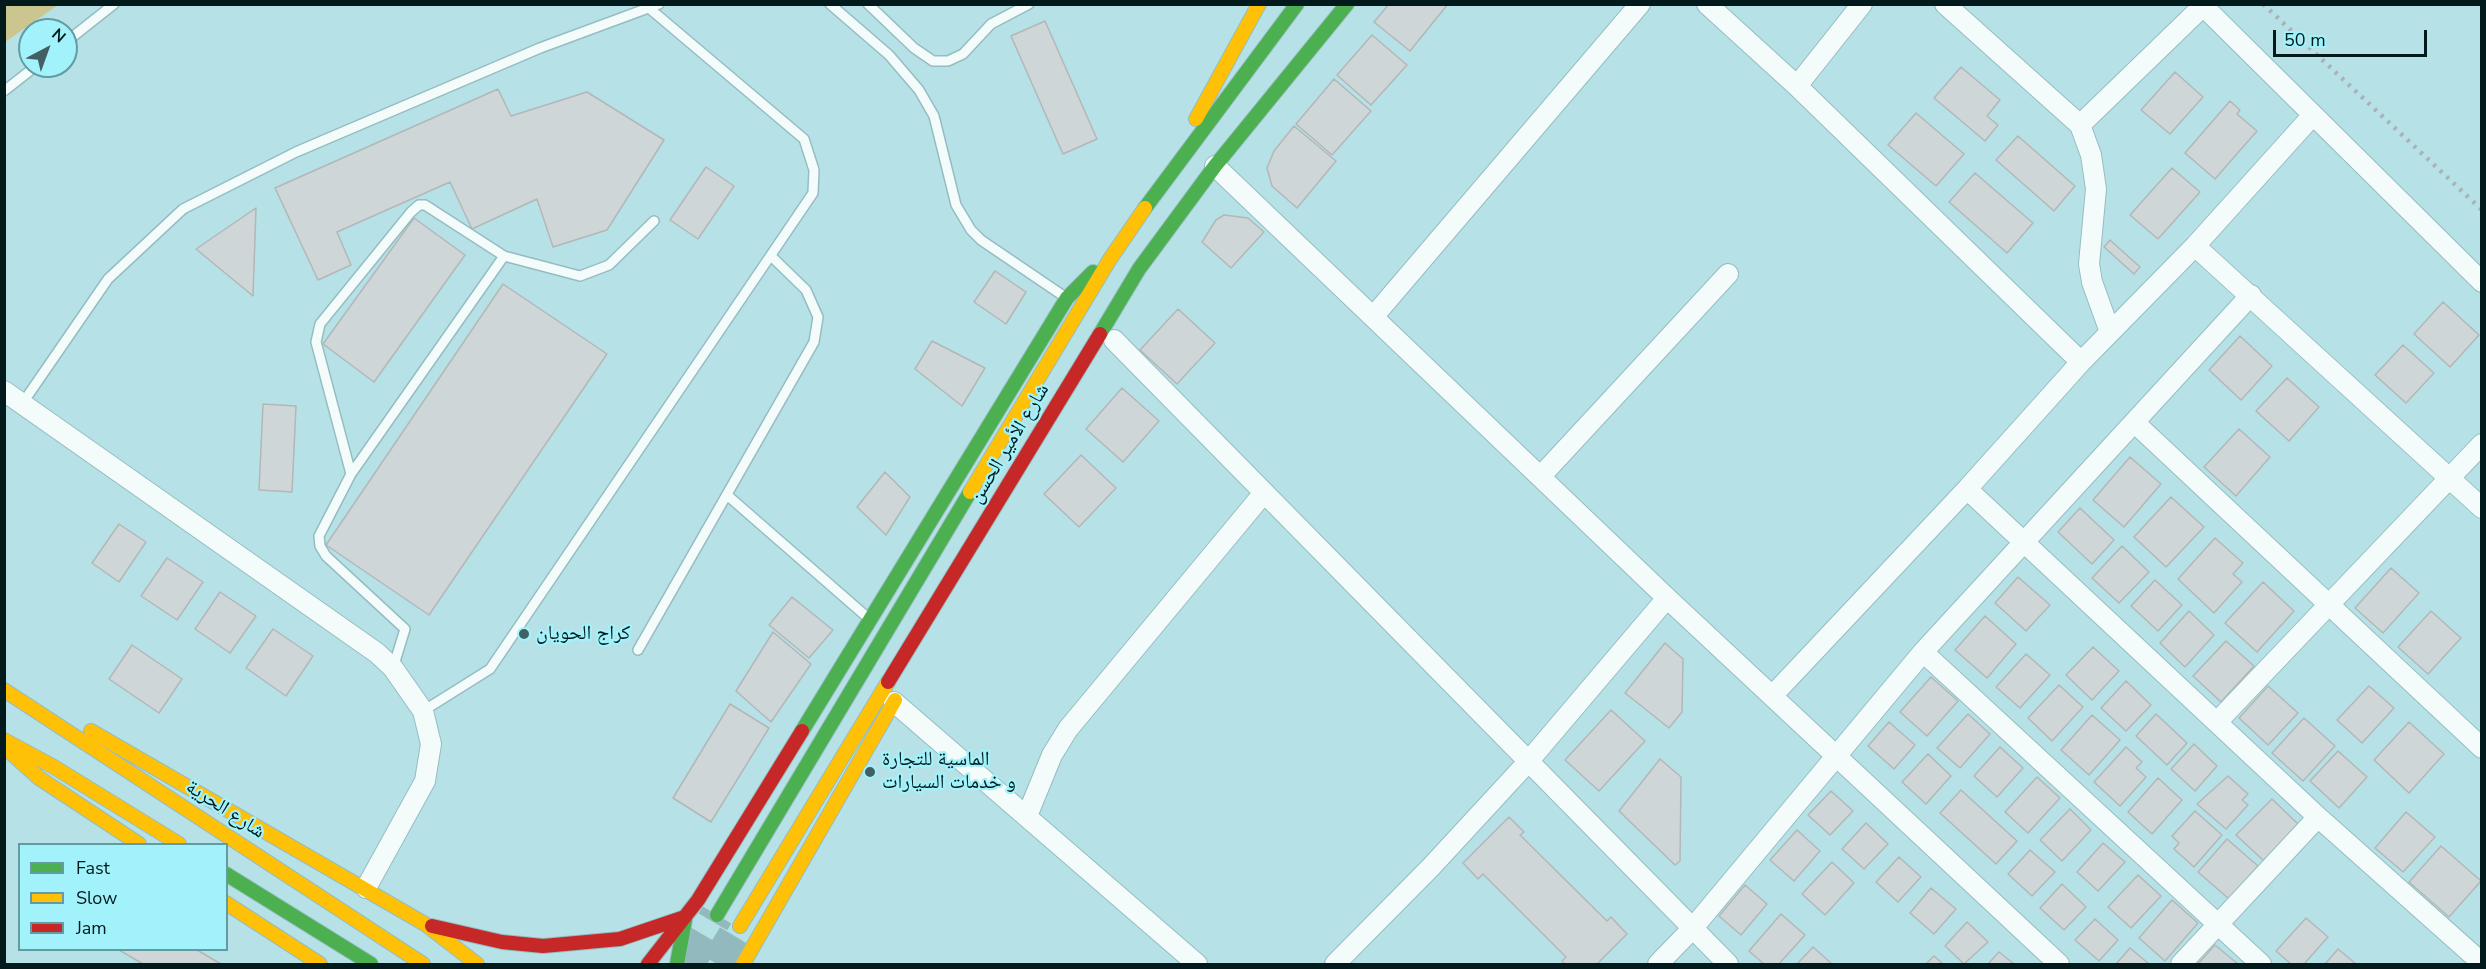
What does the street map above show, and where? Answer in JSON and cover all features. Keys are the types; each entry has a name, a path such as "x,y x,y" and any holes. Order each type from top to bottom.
{"main road":[{"path":"1151,199 1259,4"},
{"name":"شارع الأمير الحسن","path":"717,915 1110,259 1151,199 1297,4"},
{"name":"شارع الأمير الحسن","path":"740,926 1139,269 1215,166 1347,4"},
{"path":"648,964 686,916 1067,298 1086,278 1110,259"},
{"path":"1111,345 1129,303 1139,269"},
{"path":"6,691 100,735 366,888 425,924 477,964"},
{"name":"شارع الحرية","path":"6,691 423,964"},
{"path":"743,964 897,697"},
{"path":"4,740 54,766 177,843"},
{"path":"4,748 39,778 137,843"},
{"path":"228,875 371,964"},
{"path":"228,904 320,964"},
{"path":"425,924 502,942 543,946 585,944 620,939 686,916"},
{"path":"677,964 686,916"}],"street":[{"path":"1373,317 1640,4"},
{"path":"1707,4 1797,86 2081,362"},
{"path":"1797,86 1862,4"},
{"path":"1945,4 2080,125 2091,155 2096,189 2089,264 2092,282 2110,332"},
{"path":"2080,125 2202,5 2481,282"},
{"path":"1773,695 1967,489 2081,362 2195,246 2313,115"},
{"path":"1215,166 1667,598 2059,964"},
{"path":"2195,246 2450,477 2481,508"},
{"path":"1540,477 1728,274"},
{"path":"1658,964 1692,929 1923,652 2251,295"},
{"path":"1111,345 1263,494 1728,964"},
{"path":"4,391 377,653 393,668 423,711 431,744 425,781 366,888"},
{"path":"2135,423 2481,748"},
{"path":"2217,722 2481,444"},
{"path":"1967,489 2318,817 2481,962"},
{"path":"1027,816 1052,755 1068,729 1263,494"},
{"path":"1335,964 1431,867 1527,763 1667,598"},
{"path":"1923,652 2260,964"},
{"path":"897,697 1027,816 1197,964"},
{"path":"2181,964 2318,817"}],"lane":[{"path":"78,32 114,4"},
{"path":"22,404 108,279 183,209 296,152 540,48 659,4"},
{"path":"830,4 889,55 919,90 934,116 956,205 971,230 981,240 1067,298"},
{"path":"868,4 914,48 933,61 948,60 963,54 991,24 1029,4"},
{"path":"423,711 490,669 813,193 814,170 804,139 649,8"},
{"path":"4,91 21,78"},
{"path":"351,474 316,342 320,324 411,212 425,205 504,256 580,276 609,265 654,221"},
{"path":"393,668 405,628 326,556 320,546 319,536 351,474 504,256"},
{"path":"638,650 814,342 818,317 806,290 771,256"},
{"path":"727,495 869,618"}],"shaded area":[{"path":"5,4 58,4 39,18 18,18 18,33 5,42"}],"building":[{"path":"1389,4 1448,4 1410,51 1374,22"},
{"path":"1045,21 1097,139 1063,154 1011,36"},
{"path":"1372,35 1407,65 1371,105 1337,75"},
{"path":"1961,67 2000,100 1987,116 1998,125 1985,141 1934,98"},
{"path":"2175,72 2203,97 2170,134 2141,110"},
{"path":"1334,79 1371,111 1332,155 1296,124"},
{"path":"498,89 511,116 587,92 664,140 607,230 553,247 537,199 472,229 450,182 337,232 351,265 318,280 275,188"},
{"path":"2230,101 2240,110 2237,114 2257,131 2215,179 2185,153"},
{"path":"1916,113 1964,154 1936,186 1888,145"},
{"path":"1294,126 1336,161 1297,208 1272,186 1267,168 1274,151"},
{"path":"2018,136 2075,186 2054,211 1996,160"},
{"path":"706,167 734,186 698,239 670,220"},
{"path":"2172,168 2200,192 2158,239 2130,215"},
{"path":"1975,173 2033,223 2007,253 1949,202"},
{"path":"256,208 253,296 196,249"},
{"path":"1224,215 1248,218 1264,232 1231,268 1202,242 1216,220"},
{"path":"414,218 465,255 374,382 323,344"},
{"path":"2110,240 2140,267 2134,274 2104,247"},
{"path":"995,271 1026,292 1006,324 974,302"},
{"path":"503,284 607,354 429,615 326,545"},
{"path":"2443,302 2479,335 2450,367 2414,334"},
{"path":"1178,309 1215,343 1177,384 1140,350"},
{"path":"2240,336 2272,366 2241,400 2209,370"},
{"path":"932,341 985,368 962,406 915,369"},
{"path":"2403,345 2434,373 2406,403 2375,375"},
{"path":"2287,378 2319,407 2289,441 2256,411"},
{"path":"1122,388 1159,421 1123,462 1086,429"},
{"path":"263,404 296,406 292,492 259,490"},
{"path":"2239,429 2270,457 2236,496 2204,467"},
{"path":"1081,455 1116,488 1079,527 1044,494"},
{"path":"2130,457 2161,484 2124,527 2093,500"},
{"path":"885,472 910,497 886,535 857,507"},
{"path":"2171,497 2204,527 2166,567 2134,537"},
{"path":"2080,508 2114,540 2092,564 2058,532"},
{"path":"119,524 146,542 119,582 92,563"},
{"path":"2215,538 2243,563 2233,574 2242,582 2214,613 2178,579"},
{"path":"2122,546 2149,572 2119,603 2092,578"},
{"path":"167,558 203,582 177,620 141,596"},
{"path":"2391,568 2419,593 2383,633 2355,608"},
{"path":"2018,577 2050,605 2026,631 1995,603"},
{"path":"2155,580 2182,605 2158,631 2131,606"},
{"path":"2263,582 2294,611 2257,652 2225,623"},
{"path":"220,592 256,616 230,653 195,629"},
{"path":"792,597 833,630 809,658 769,625"},
{"path":"2189,611 2214,635 2185,667 2160,643"},
{"path":"2431,611 2461,638 2428,674 2398,647"},
{"path":"1985,616 2016,644 1987,678 1955,650"},
{"path":"273,629 313,656 286,696 246,668"},
{"path":"773,632 811,664 771,722 736,691"},
{"path":"2226,641 2254,666 2221,702 2193,676"},
{"path":"1665,643 1683,659 1682,712 1669,728 1625,693"},
{"path":"132,645 182,679 159,713 109,679"},
{"path":"2093,647 2119,671 2092,700 2066,675"},
{"path":"2026,654 2050,675 2020,708 1996,687"},
{"path":"1931,677 1958,701 1927,736 1900,712"},
{"path":"2126,681 2151,705 2126,731 2101,708"},
{"path":"2059,685 2083,707 2052,741 2028,718"},
{"path":"2268,686 2298,713 2268,745 2239,718"},
{"path":"2369,686 2394,708 2362,743 2337,720"},
{"path":"730,704 769,728 711,822 673,798"},
{"path":"1611,710 1645,741 1599,791 1565,760"},
{"path":"1968,714 1990,734 1960,768 1937,748"},
{"path":"2156,714 2187,743 2167,765 2136,736"},
{"path":"2092,715 2120,740 2089,775 2061,750"},
{"path":"2304,718 2335,746 2303,781 2272,753"},
{"path":"1889,722 1915,745 1894,769 1868,746"},
{"path":"2409,722 2444,754 2409,793 2374,760"},
{"path":"2194,744 2217,766 2195,791 2171,769"},
{"path":"2000,747 2023,768 1997,797 1974,776"},
{"path":"2126,747 2142,762 2136,768 2146,777 2120,806 2094,782"},
{"path":"2338,751 2367,777 2339,808 2310,781"},
{"path":"1928,754 1951,776 1926,804 1902,782"},
{"path":"1660,759 1681,777 1680,861 1675,865 1619,811"},
{"path":"2228,776 2248,794 2242,800 2248,805 2226,829 2197,804"},
{"path":"2037,777 2060,798 2028,833 2005,812"},
{"path":"2158,778 2182,800 2152,834 2128,812"},
{"path":"1961,790 2017,841 1996,864 1940,813"},
{"path":"1831,791 1853,811 1830,835 1808,815"},
{"path":"2272,799 2299,825 2264,861 2236,835"},
{"path":"2070,809 2091,830 2062,861 2040,840"},
{"path":"2195,811 2222,835 2194,867 2174,849 2179,843 2172,836"},
{"path":"2406,812 2435,837 2403,872 2375,848"},
{"path":"1509,817 1524,832 1520,835 1607,921 1611,917 1627,934 1597,964 1565,964 1562,961 1566,957 1483,874 1478,879 1463,863"},
{"path":"1866,823 1888,844 1864,869 1842,849"},
{"path":"1797,830 1820,851 1794,881 1770,860"},
{"path":"2227,839 2258,866 2229,899 2198,872"},
{"path":"2103,843 2125,862 2098,891 2077,872"},
{"path":"2441,846 2481,881 2449,917 2409,882"},
{"path":"2030,850 2055,872 2032,896 2008,874"},
{"path":"1899,857 1921,877 1898,902 1876,882"},
{"path":"1832,862 1854,883 1825,915 1802,894"},
{"path":"2138,875 2161,896 2131,928 2108,907"},
{"path":"2062,884 2086,907 2064,930 2040,908"},
{"path":"1745,885 1767,904 1741,935 1719,916"},
{"path":"1931,888 1956,909 1934,934 1910,913"},
{"path":"2172,900 2198,923 2165,961 2139,938"},
{"path":"1781,914 1805,935 1779,964 1764,964 1749,951"},
{"path":"2306,918 2328,937 2304,964 2291,964 2276,951"},
{"path":"2095,919 2118,940 2099,961 2075,940"},
{"path":"1967,922 1988,942 1964,964 1945,946"},
{"path":"2215,945 2238,964 2198,964"},
{"path":"1813,947 1832,964 1797,964"},
{"path":"2130,948 2149,964 2116,964"},
{"path":"2338,949 2356,964 2325,964"},
{"path":"121,951 199,951 221,964 143,964"},
{"path":"1999,952 2014,964 1988,964"},
{"path":"1934,956 1943,964 1926,964"}],"tunnel":[{"path":"688,964 717,915"},
{"path":"717,964 740,926"}],"railway":[{"path":"2263,4 2482,210"}],"traffic: fast":[{"path":"1145,208 1297,4"},
{"path":"1100,334 1139,269 1215,166 1347,4"},
{"path":"802,731 1067,298 1093,272"},
{"path":"717,915 970,492"},
{"path":"228,875 371,964"},
{"path":"677,964 685,920"}],"traffic: slow":[{"path":"1196,119 1259,4"},
{"path":"970,492 1110,259 1145,208"},
{"path":"740,926 888,682"},
{"path":"4,690 423,964"},
{"path":"743,964 895,700"},
{"path":"91,731 425,924 477,964"},
{"path":"4,740 54,767 177,843"},
{"path":"10,752 39,778 137,843"},
{"path":"228,904 320,964"}],"traffic: jam":[{"path":"888,682 1100,334"},
{"path":"648,964 698,900 802,731"},
{"path":"432,926 502,942 543,946 620,939 685,917"}],"place":[{"name":"كراج الحويان","path":"524,634"},
{"name":"الماسية للتجارة و خدمات السيارات","path":"870,772"}]}
